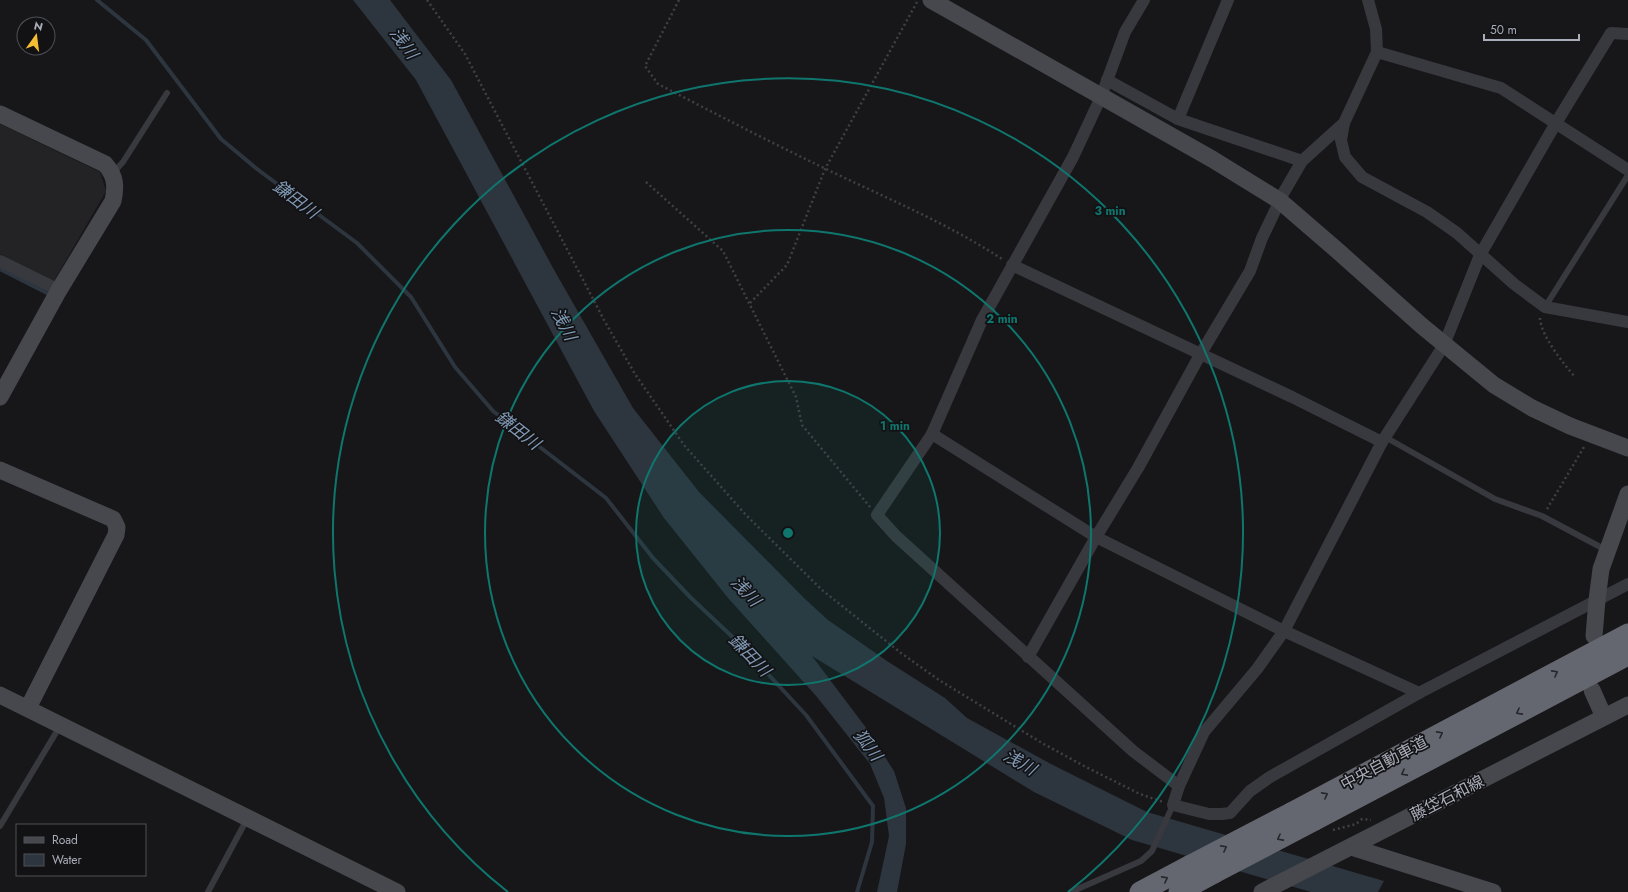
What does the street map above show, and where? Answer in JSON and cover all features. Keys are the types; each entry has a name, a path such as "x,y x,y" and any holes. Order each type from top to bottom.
{"highway":[{"name":"中央自動車道","path":"1140,892 1628,634"},
{"name":"中央自動車道","path":"1179,892 1628,655"}],"street":[{"path":"931,0 1212,159 1280,202 1444,345 1494,385 1532,408 1628,448"},
{"path":"1144,0 1125,32 1101,97 1072,157 982,320 932,434 877,515 896,536 1133,751 1179,786"},
{"path":"1178,119 1228,0"},
{"path":"1368,0 1376,30 1377,52 1344,123 1341,140 1345,157 1362,178 1427,212 1457,233 1514,284 1545,307 1628,322"},
{"path":"1628,34 1611,33 1556,123 1480,254 1444,345 1384,440 1284,631 1258,669 1204,732 1179,786 1171,809 1209,814 1230,813 1250,791 1270,777 1419,693 1628,584"},
{"path":"1377,52 1501,88 1628,170"},
{"path":"1108,80 1178,119 1302,161"},
{"path":"0,114 105,164 113,173 116,189 113,201 59,290 0,397"},
{"path":"1028,656 1096,537 1138,468 1200,355 1250,270 1262,238 1302,161 1344,123"},
{"path":"0,261 59,290"},
{"path":"1012,265 1200,355 1384,440"},
{"path":"932,434 1096,537 1284,631 1419,693"},
{"path":"0,470 113,519 117,526 116,535 28,708"},
{"path":"1594,636 1601,569 1628,494"},
{"path":"1592,690 1604,717"},
{"path":"0,695 398,892"},
{"name":"藤垈石和線","path":"1265,891 1628,705"},
{"path":"1351,847 1493,892"}],"lane":[{"path":"113,173 123,162 167,93"},
{"path":"1545,307 1628,175"},
{"path":"1384,440 1495,499 1542,516 1607,550"},
{"path":"0,826 61,724"},
{"path":"1071,892 1141,861 1152,851 1171,809"},
{"path":"208,892 248,818"}],"path":[{"path":"427,0 465,54 604,320 635,374 684,445 745,514 822,590 939,680 1042,743 1084,766 1171,809"},
{"path":"679,0 645,66 658,84 825,169 915,211 977,243 1012,265"},
{"path":"750,303 787,265 825,169 918,0"},
{"path":"646,182 723,251 796,397 802,425 877,515"},
{"path":"1545,307 1540,319 1546,335 1575,377"},
{"path":"1542,516 1592,434"}],"shaded area":[{"path":"0,124 100,172 106,191 54,281 0,254"}],"water":[{"path":"353,0 390,0 451,80 553,268 633,408 699,492 804,598 828,620 887,661 945,698 967,718 1051,764 1147,812 1384,881 1378,892 1311,892 1132,840 1034,792 812,656 867,729 894,771 906,808 906,844 897,892 877,892 889,836 884,798 870,764 817,697 728,598 664,518 594,411 416,80"}],"waterway":[{"name":"鎌田川","path":"97,0 146,40 221,139 257,169 357,243 411,297 455,367 493,411 606,498 653,558 690,597 741,645 806,715 873,806 872,842 857,892"},
{"path":"0,269 49,294"}],"water label":[{"name":"浅川","path":"404,43"},
{"name":"浅川","path":"564,324"},
{"name":"浅川","path":"746,591"},
{"name":"狐川","path":"868,745"},
{"name":"浅川","path":"1020,762"}]}
